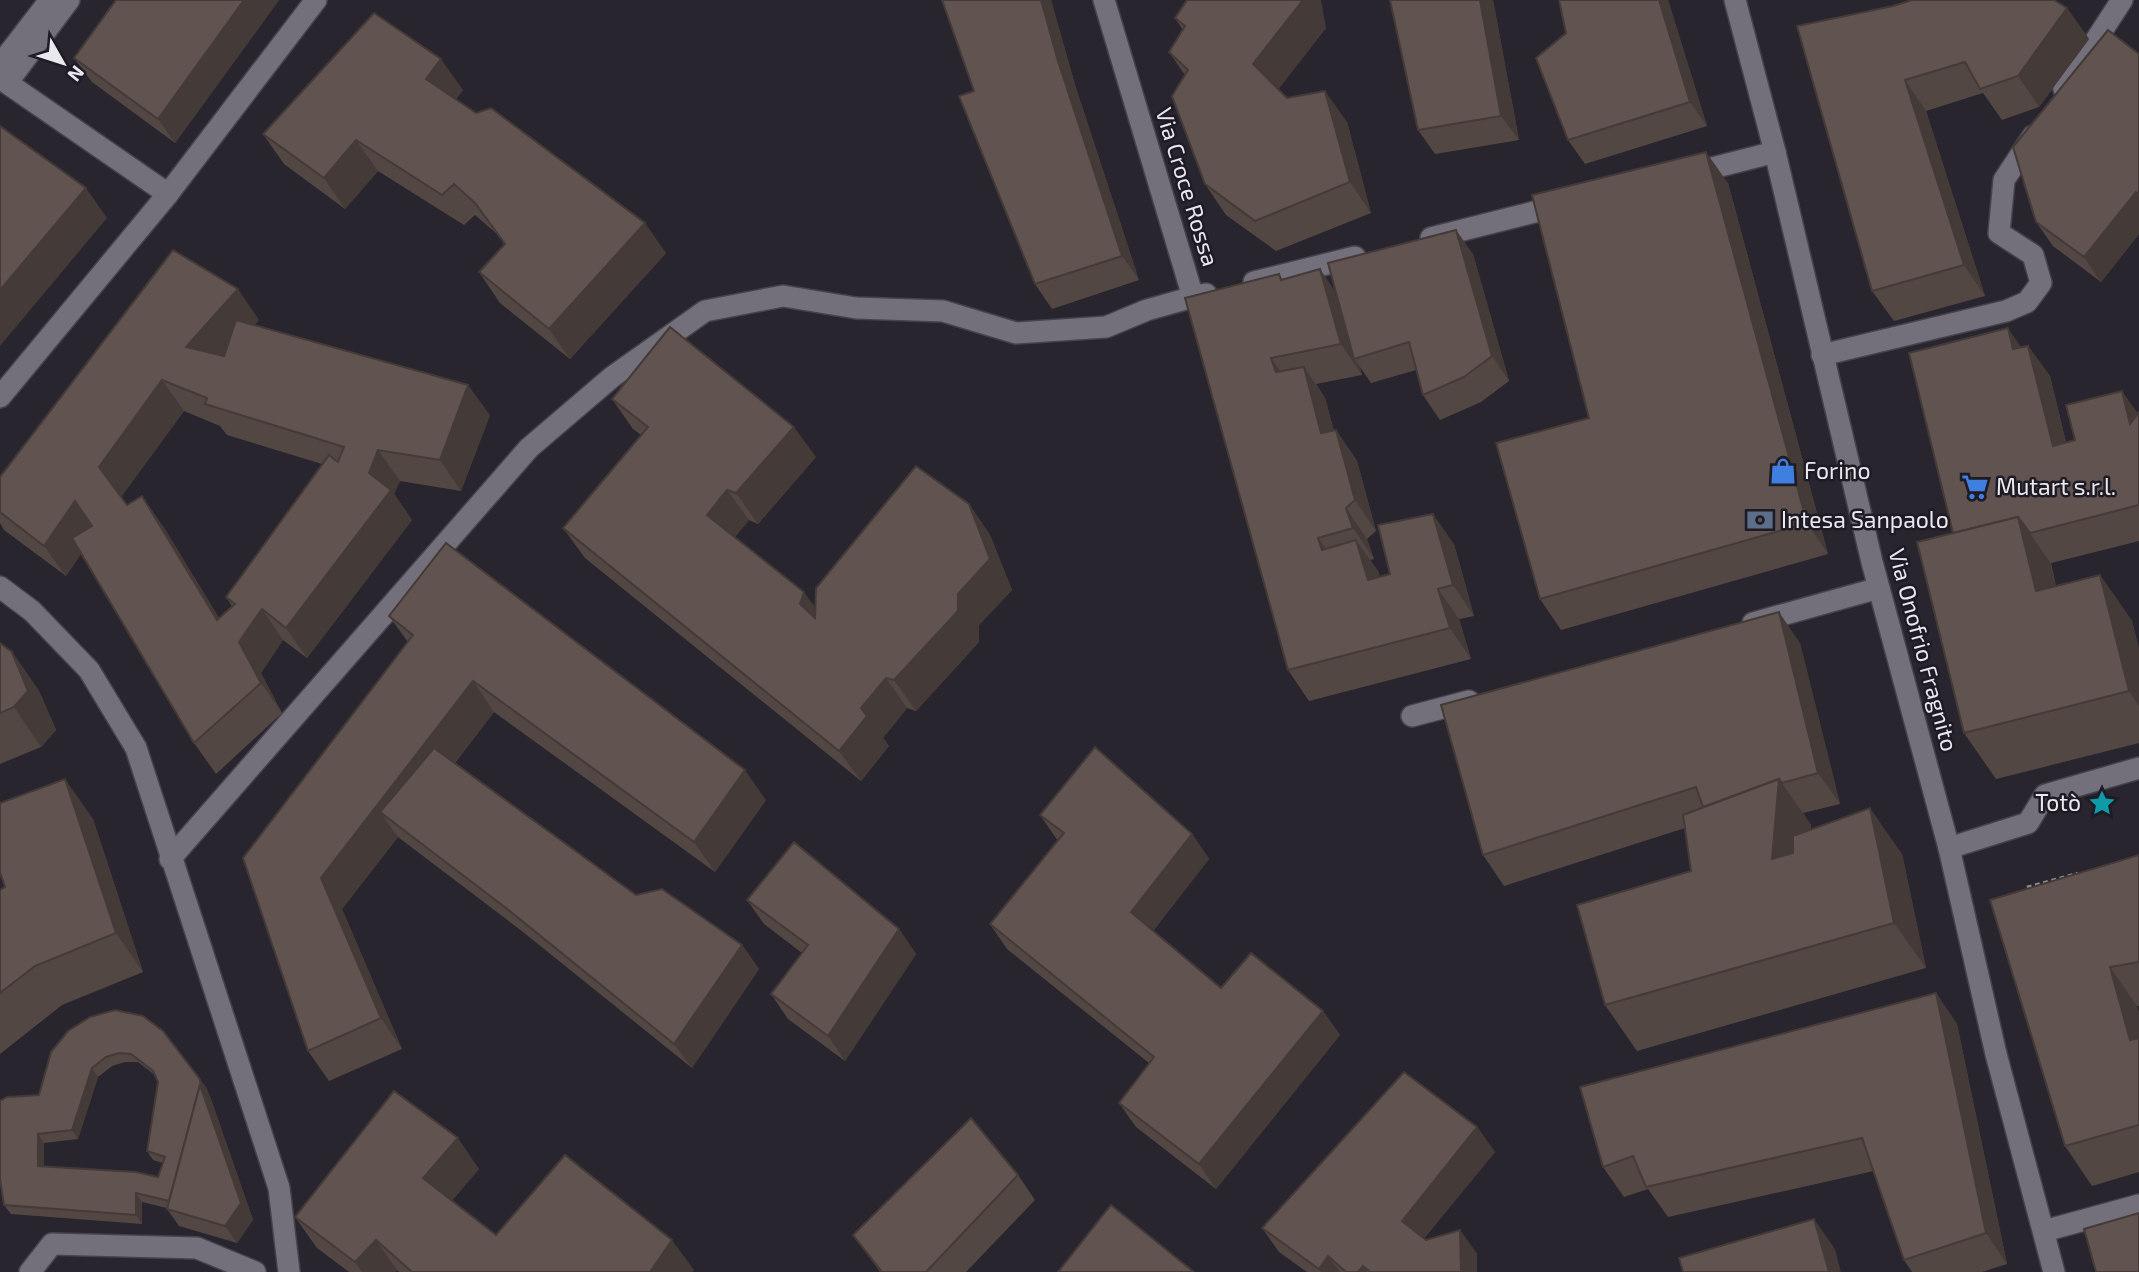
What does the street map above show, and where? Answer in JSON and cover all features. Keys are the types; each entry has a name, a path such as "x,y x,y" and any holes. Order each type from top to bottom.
{"street":[{"path":"2,80 50,0"},
{"path":"2,80 69,0"},
{"path":"0,397 168,194 316,0"},
{"name":"Via Croce Rossa","path":"1104,0 1193,297 1381,250"},
{"name":"Via Onofrio Fragnito","path":"1735,0 1775,152 1880,588 1949,848 1996,1054 2054,1272"},
{"path":"1822,355 2006,311 2027,302 2041,283 2033,255 1999,233 2004,180 2122,0"},
{"path":"2,80 168,194"},
{"path":"1675,177 1775,152"},
{"path":"1408,244 1581,200"},
{"path":"170,859 529,447 611,377 705,311 783,296 856,308 943,311 1016,333 1105,327 1147,310 1193,297"},
{"path":"0,587 32,611 89,670 136,748 279,1188 289,1272"},
{"path":"1733,628 1880,588"},
{"path":"1412,716 1493,694"},
{"path":"1949,848 2028,823 2045,795 2139,768"},
{"path":"2044,1231 2139,1205"},
{"path":"30,1272 52,1244 197,1248 255,1272"}],"path":[{"path":"2027,888 2086,871"}],"building":[{"path":"116,0 244,0 158,119 74,58"},
{"path":"942,0 1041,0 1058,61 1122,256 1035,284 959,96 974,91"},
{"path":"1187,0 1303,0 1253,64 1287,98 1325,91 1350,182 1255,221 1205,184 1172,96 1188,70 1169,52 1185,26 1175,18"},
{"path":"1390,0 1480,0 1501,116 1418,130"},
{"path":"1559,0 1659,0 1690,102 1568,140 1536,58 1566,33"},
{"path":"1912,0 2054,0 2067,8 2018,76 1980,89 1965,62 1905,80 1964,265 1872,291 1797,26"},
{"path":"374,13 441,59 426,79 476,113 491,108 645,223 549,329 479,272 505,244 475,203 454,184 442,195 356,140 324,178 263,134"},
{"path":"2108,30 2139,54 2139,194 2136,192 2084,257 2036,222 2013,147"},
{"path":"0,126 86,188 0,290"},
{"path":"1706,152 1807,523 1540,599 1496,443 1589,418 1532,195"},
{"path":"1456,230 1492,356 1464,377 1423,395 1409,342 1354,359 1328,263"},
{"path":"173,250 238,289 186,347 224,356 236,320 468,385 440,460 378,450 369,473 391,490 286,628 262,609 239,642 261,683 194,743 72,538 92,526 75,501 44,546 0,512 0,477","holes":["162,380 207,398 205,404 344,447 338,462 329,455 226,597 235,604 217,620 142,496 127,505 99,467"]},
{"path":"1320,269 1341,344 1271,358 1276,372 1304,367 1321,433 1336,430 1355,500 1346,508 1353,528 1318,538 1322,550 1356,540 1368,580 1390,574 1378,525 1433,514 1453,585 1438,589 1450,628 1288,670 1185,298 1279,274 1281,280"},
{"path":"670,327 794,427 736,493 727,490 707,515 804,592 800,604 815,618 816,588 916,466 969,504 990,559 958,594 958,611 894,680 886,678 861,708 867,716 839,751 563,528 648,427 612,399"},
{"path":"2008,328 2013,349 2028,346 2053,446 2075,440 2066,405 2122,391 2130,424 2139,412 2139,505 2030,533 2018,517 1953,533 1909,353"},
{"path":"2018,517 2036,591 2100,575 2129,691 1964,733 1917,542"},
{"path":"446,543 745,770 694,842 473,681 321,878 381,1018 308,1051 243,858 413,635 389,616"},
{"path":"1779,612 1818,773 1782,783 1779,779 1703,807 1696,787 1483,855 1441,705"},
{"path":"0,643 12,652 28,691 14,707 0,713"},
{"path":"1095,747 1192,834 1131,912 1221,988 1251,953 1323,1011 1199,1164 1119,1103 1154,1057 990,924 1064,833 1040,815"},
{"path":"434,748 636,895 662,889 742,945 674,1044 506,908 380,812"},
{"path":"65,779 116,933 35,966 0,993 0,890 5,887 0,872 0,803"},
{"path":"1779,779 1772,859 1793,853 1793,836 1870,808 1894,923 1605,1005 1577,905 1691,871 1683,815"},
{"path":"794,842 899,929 828,1036 771,994 808,945 747,900"},
{"path":"2139,855 2139,962 2110,967 2130,1040 2139,1038 2139,1125 2065,1146 1990,900"},
{"path":"1936,993 1986,1233 1904,1260 1862,1138 1646,1187 1633,1156 1603,1167 1580,1087"},
{"path":"115,1010 143,1016 163,1031 199,1078 206,1093 200,1085 169,1201 136,1193 136,1215 4,1205 0,1179 0,1101 7,1097 39,1095 51,1052 68,1031 90,1017","holes":["119,1053 131,1054 153,1071 158,1082 147,1151 165,1157 158,1177 136,1172 38,1166 38,1134 72,1130 92,1068 106,1057"]},
{"path":"1404,1072 1477,1127 1402,1221 1426,1240 1460,1230 1461,1272 1370,1272 1363,1266 1358,1272 1346,1272 1328,1256 1319,1269 1262,1228"},
{"path":"200,1085 241,1203 225,1226 167,1209"},
{"path":"394,1091 458,1138 423,1178 496,1235 565,1155 672,1240 650,1272 412,1272 376,1240 355,1262 295,1217"},
{"path":"971,1118 1018,1175 926,1272 882,1272 853,1235"},
{"path":"1111,1205 1194,1272 1058,1272"},
{"path":"2139,1213 2139,1272 2096,1272 2084,1229"},
{"path":"1814,1219 1829,1272 1683,1272 1679,1258"}],"place":[{"name":"Forino","path":"1783,471"},
{"name":"Mutart s.r.l.","path":"1975,487"},
{"name":"Intesa Sanpaolo","path":"1760,520"},
{"name":"Totò","path":"2102,803"}]}
